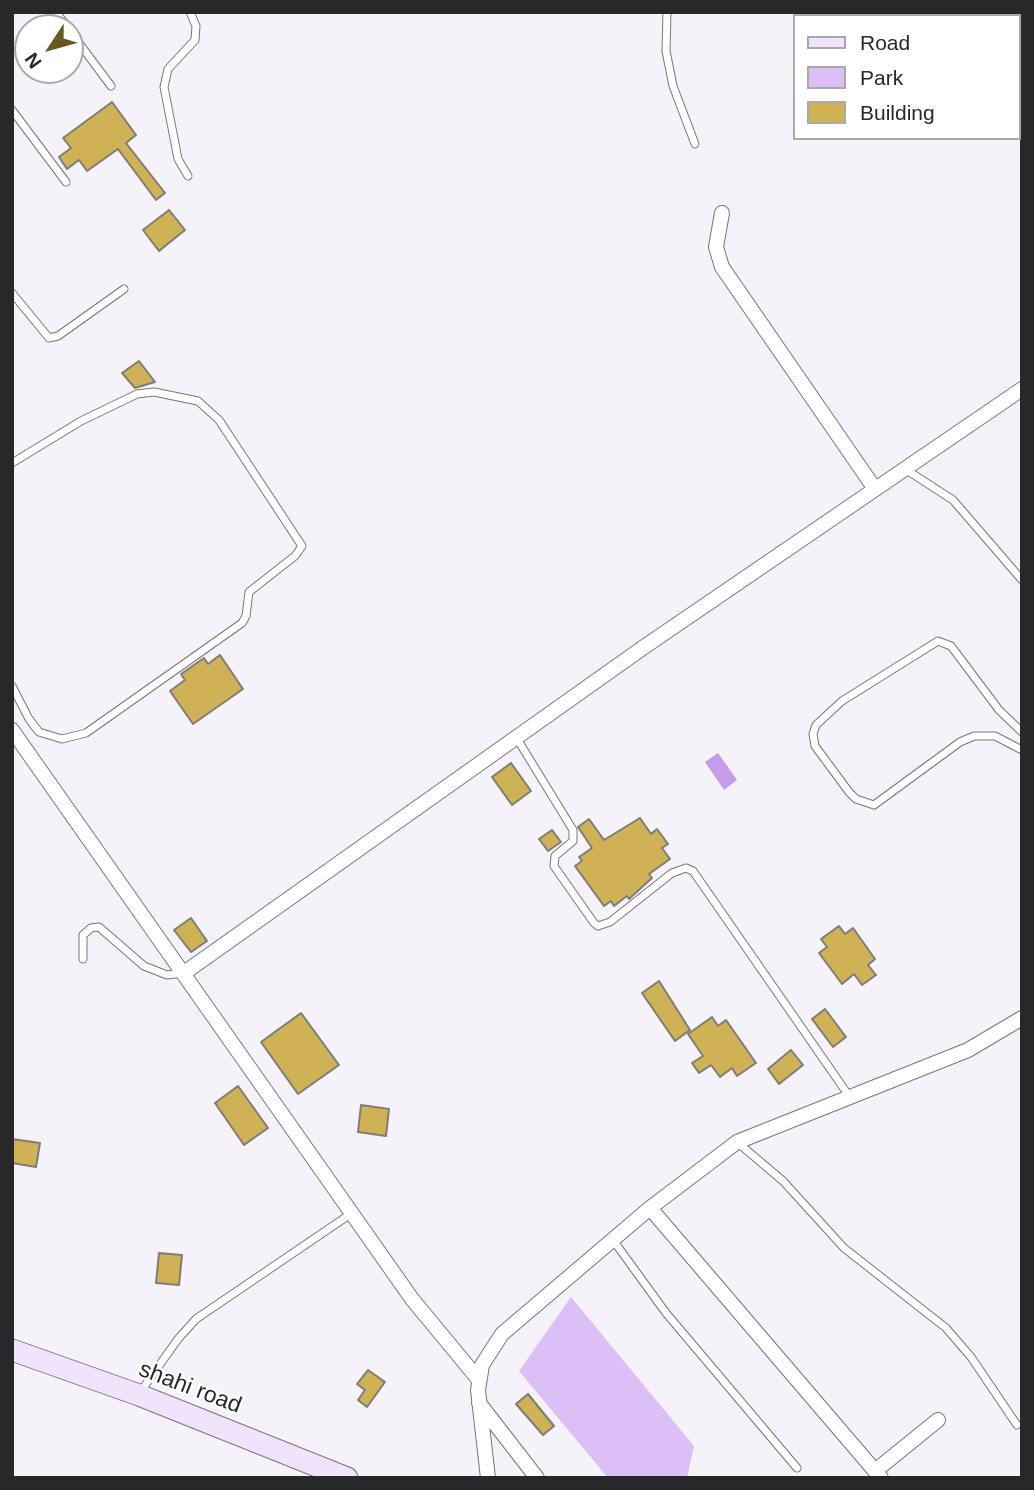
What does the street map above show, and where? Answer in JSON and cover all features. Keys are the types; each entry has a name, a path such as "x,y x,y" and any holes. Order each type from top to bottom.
{"street":[{"path":"722,213 716,247 722,267 875,489"},
{"path":"184,973 516,737 1022,389"},
{"path":"14,735 435,1331 479,1380"},
{"path":"488,1478 478,1402 479,1380 482,1365 502,1334 650,1208 737,1142 968,1050 1022,1018"},
{"path":"650,1208 878,1474 938,1420"},
{"name":"shahi road","path":"12,1350 139,1395 342,1477"},
{"path":"478,1402 537,1478"}],"lane":[{"path":"188,176 178,159 163,87 168,69 195,40 196,26 190,12"},
{"path":"667,12 666,51 673,86 695,144"},
{"path":"84,49 111,86"},
{"path":"12,110 66,182"},
{"path":"12,293 48,338 58,336 124,289"},
{"path":"12,463 82,421 137,394 154,392 198,401 219,420 302,546 295,555 249,592 246,616 242,623 86,733 62,739 39,732 29,719 12,685"},
{"path":"905,469 953,500 1022,580"},
{"path":"1022,732 999,710 951,646 937,641 842,701 816,725 813,734 815,747 849,792 856,799 874,805 960,742 974,736 995,736 1022,750"},
{"path":"516,737 573,830 575,836 555,856 554,866 594,923 598,926 610,922 671,873 686,868 693,871 849,1096"},
{"path":"83,959 83,935 91,928 99,927 144,966 167,975 184,973"},
{"path":"737,1142 783,1181 844,1248 946,1328 971,1357 1017,1425"},
{"path":"139,1395 158,1365 196,1319 352,1213"},
{"path":"613,1240 666,1313 797,1468"}],"green space":[{"path":"571,1297 694,1446 687,1478 608,1478 519,1371"}],"shaded area":[{"path":"718,753 737,780 724,790 705,762"}],"building":[{"path":"112,102 136,135 126,143 165,193 156,200 118,149 87,171 79,160 67,169 59,157 71,148 63,138"},
{"path":"169,210 185,230 159,251 143,230"},
{"path":"139,361 155,382 135,388 122,373"},
{"path":"220,655 243,689 193,724 170,691 185,680 181,674 204,658 208,664"},
{"path":"511,763 531,791 512,805 492,777"},
{"path":"640,818 651,834 657,829 668,844 662,848 670,859 649,874 652,878 629,899 627,896 614,906 611,901 604,906 575,866 582,861 579,857 592,848 578,827 589,819 604,840"},
{"path":"552,830 561,842 548,851 539,839"},
{"path":"191,918 207,941 191,952 174,930"},
{"path":"839,926 845,934 853,928 875,959 868,965 876,975 862,985 854,974 842,984 819,953 827,947 821,939"},
{"path":"659,981 690,1030 675,1041 642,993"},
{"path":"825,1009 846,1037 833,1047 812,1019"},
{"path":"301,1013 339,1065 298,1094 261,1042"},
{"path":"712,1017 718,1026 726,1020 756,1063 737,1076 732,1068 720,1077 711,1065 699,1073 692,1063 703,1056 688,1034"},
{"path":"791,1050 803,1065 779,1084 768,1069"},
{"path":"238,1086 268,1128 244,1145 215,1103"},
{"path":"361,1105 389,1109 386,1136 358,1132"},
{"path":"12,1139 40,1143 36,1167 12,1163"},
{"path":"159,1253 182,1255 179,1285 156,1283"},
{"path":"368,1370 385,1382 367,1407 358,1400 365,1390 357,1384"},
{"path":"528,1394 554,1426 543,1435 516,1404"}]}
